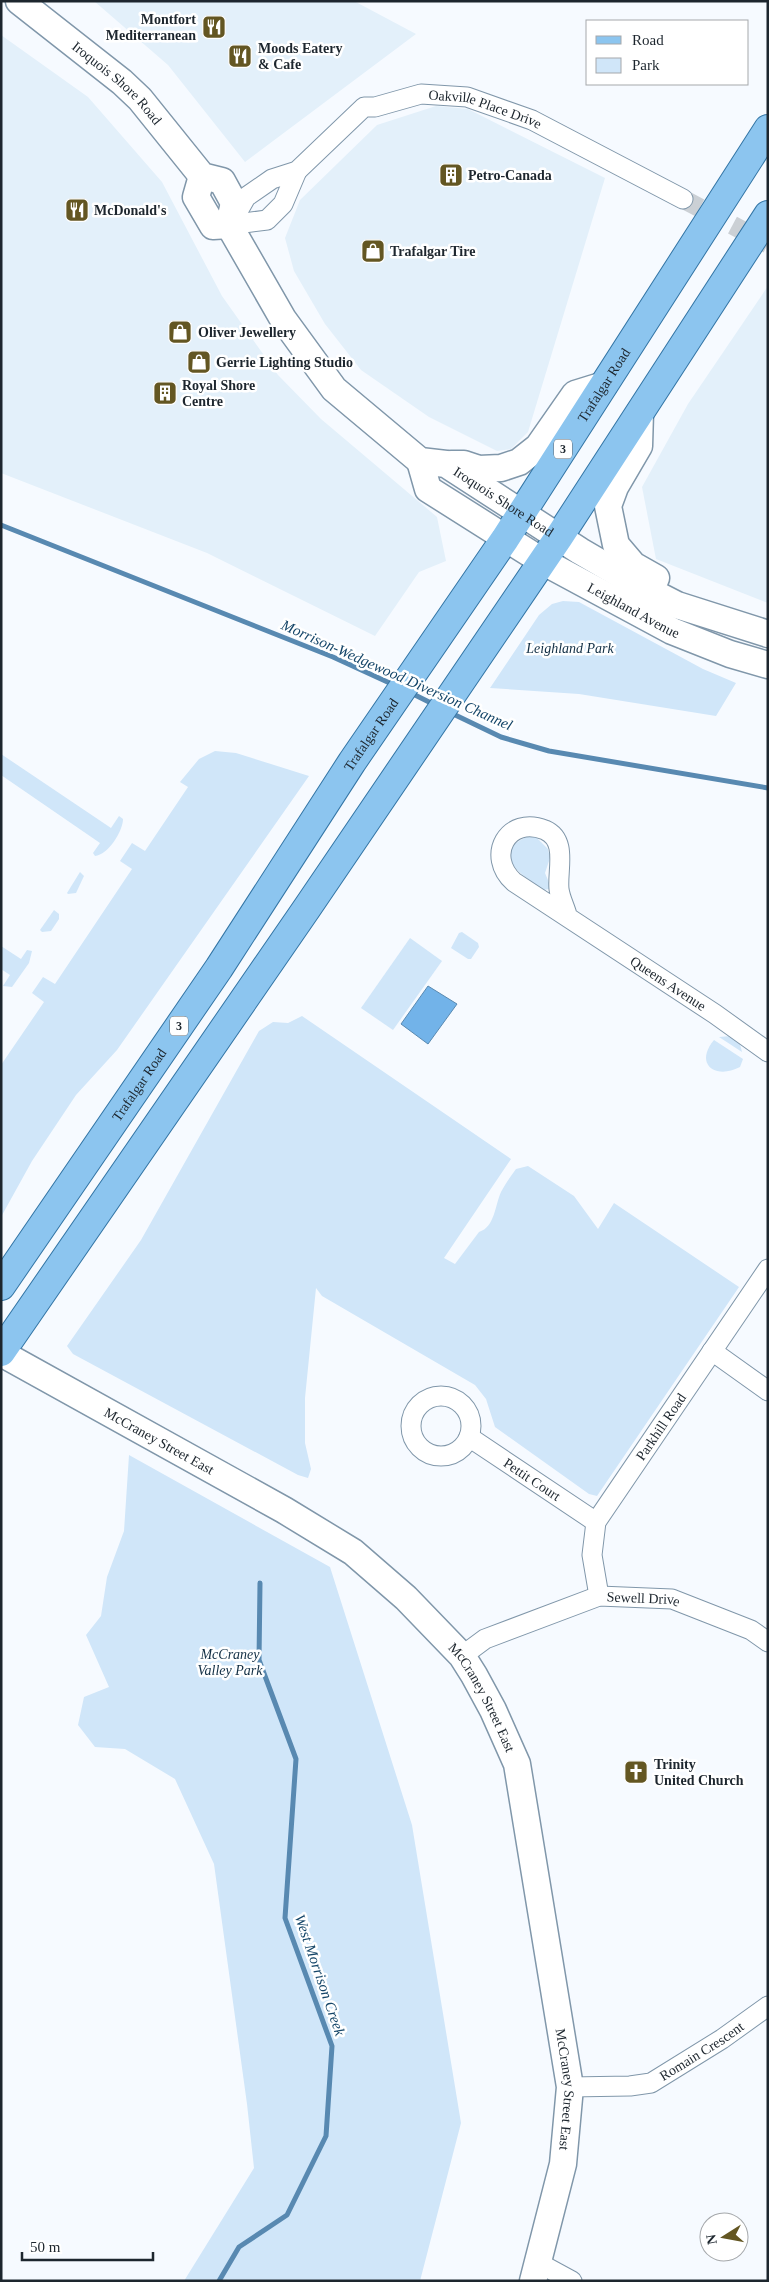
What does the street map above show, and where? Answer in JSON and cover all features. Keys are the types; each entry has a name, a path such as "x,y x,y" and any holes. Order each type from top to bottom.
{"main road":[{"name":"Trafalgar Road","path":"1,1286 213,976 383,718 505,539 768,129"},
{"path":"1,1353 559,537 768,216"}],"street":[{"name":"Iroquois Shore Road","path":"19,1 122,82 140,100 202,176 196,197 213,226 229,225"},
{"name":"Oakville Place Drive","path":"229,225 267,220 283,204 297,171 364,107 375,107 421,94 467,97 532,120 683,199"},
{"name":"Oakville Place Drive","path":"229,225 246,196 272,179 297,171"},
{"path":"229,225 283,319 334,389 420,461 428,489 505,539"},
{"path":"446,464 464,464 479,468 501,468 520,462 538,447 575,394 604,385"},
{"path":"640,412 638,446 615,487 608,506 616,545 634,565 688,596 709,616"},
{"name":"Iroquois Shore Road","path":"420,461 446,464 559,537"},
{"name":"Leighland Avenue","path":"559,537 640,586 677,605 768,634"},
{"name":"Leighland Avenue","path":"505,539 672,631 730,654 768,665"},
{"name":"Queens Avenue","path":"567,915 559,891 558,870 561,852 556,840 548,832 534,826 518,828 510,833 500,854 502,865 508,876 715,1014 768,1052"},
{"name":"Parkhill Road","path":"599,1596 592,1556 596,1522 768,1269"},
{"path":"712,1351 768,1391"},
{"name":"McCraney Street East","path":"1,1353 284,1510 352,1552 406,1598 462,1656 493,1710 517,1764 570,2087 563,2164 535,2272"},
{"name":"Pettit Court","path":"469,1437 596,1522"},
{"name":"Sewell Drive","path":"462,1656 485,1639 599,1596 672,1599 751,1630 768,1642"},
{"name":"Romain Crescent","path":"570,2087 630,2086 651,2083 722,2039 768,2006"},
{"path":"535,2272 572,2281"}],"shaded area":[{"path":"94,1 354,1 416,34 245,162 168,65"},
{"path":"1,35 88,97 162,182 222,296 278,375 321,419 437,517 446,561 419,572 375,636 207,553 1,473"},
{"path":"436,106 468,109 605,178 528,432 511,449 497,451 429,417 361,370 325,324 294,271 285,238 300,200 377,125"},
{"path":"768,286 768,603 656,559 642,487 688,404"}],"green space":[{"name":"Leighland Park","path":"563,601 579,602 703,669 736,683 716,716 579,694 490,688 539,615 552,604"},
{"path":"215,751 236,753 309,776 117,1050 76,1095 32,1161 1,1217 1,1065 44,1002 32,993 43,977 55,984 132,869 120,861 132,843 145,851 188,787 180,782 199,759"},
{"path":"1,754 111,828 119,816 123,819 118,836 110,847 100,855 95,856 93,853 100,843 1,775"},
{"path":"529,836 536,837 548,849 550,858 545,873 550,885 549,889 544,890 519,872 510,857 510,850 516,843"},
{"path":"80,872 84,876 76,893 68,894 67,893"},
{"path":"54,910 59,914 59,919 51,931 42,932 40,930"},
{"path":"462,932 478,943 479,947 471,959 451,948 459,933"},
{"path":"410,938 442,961 393,1030 361,1008"},
{"path":"1,946 21,959 27,950 32,951 29,963 12,987 3,986 10,975 1,969"},
{"path":"302,1016 511,1159 444,1258 455,1264 479,1232 491,1221 501,1192 516,1169 528,1166 574,1196 598,1229 614,1203 739,1287 597,1496 589,1494 495,1427 486,1399 475,1385 322,1296 316,1288 305,1398 305,1443 311,1469 308,1478 298,1475 73,1354 67,1346 141,1240 259,1031 273,1022 288,1023"},
{"path":"731,1036 740,1044 742,1052 719,1037"},
{"path":"714,1040 743,1059 740,1067 723,1072 710,1067 706,1056"},
{"name":"McCraney Valley Park","path":"129,1455 330,1567 412,1825 461,2123 420,2281 184,2281 254,2168 214,1864 175,1779 125,1749 95,1747 78,1725 84,1697 109,1687 86,1635 101,1616 107,1577 124,1531"}],"water":[{"path":"428,986 457,1004 428,1044 401,1024"}],"waterway":[{"name":"Morrison-Wedgewood Diversion Channel","path":"1,525 333,657 394,685"},
{"name":"Morrison-Wedgewood Diversion Channel","path":"409,692 435,705"},
{"name":"Morrison-Wedgewood Diversion Channel","path":"449,712 501,737 549,751 768,788"},
{"name":"West Morrison Creek","path":"219,2281 239,2247 287,2215 326,2136 332,2046 285,1918 296,1759 259,1660 260,1583"}],"tunnel":[{"path":"683,199 768,244"}],"place":[{"name":"Montfort Mediterranean","path":"214,27"},
{"name":"Moods Eatery & Cafe","path":"240,56"},
{"name":"Petro-Canada","path":"451,175"},
{"name":"McDonald's","path":"77,210"},
{"name":"Trafalgar Tire","path":"373,251"},
{"name":"Oliver Jewellery","path":"180,332"},
{"name":"Gerrie Lighting Studio","path":"199,362"},
{"name":"Royal Shore Centre","path":"165,393"},
{"name":"Trinity United Church","path":"636,1772"}]}
